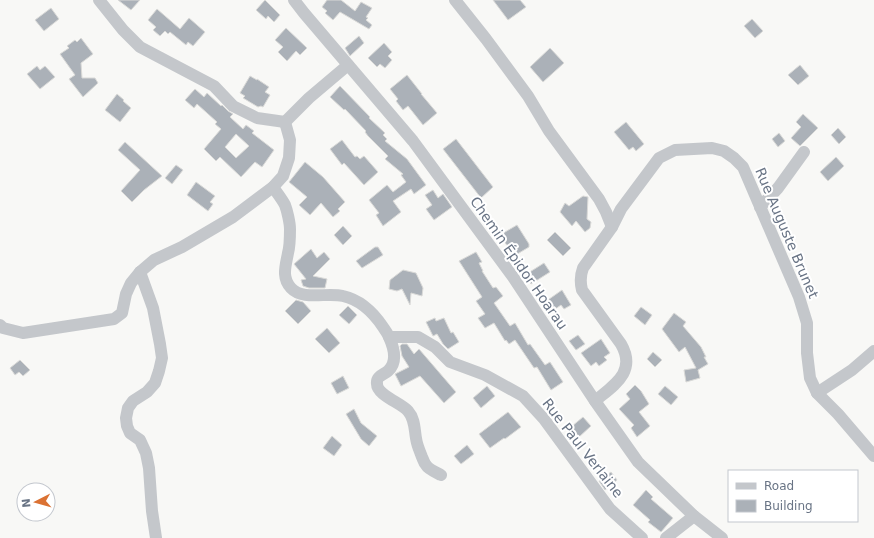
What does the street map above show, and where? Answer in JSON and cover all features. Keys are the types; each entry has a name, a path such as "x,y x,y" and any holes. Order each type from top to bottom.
{"street":[{"path":"99,0 140,47 214,86 233,106 257,118 285,122"},
{"name":"Chemin Épidor Hoarau","path":"294,0 418,147 513,277 595,401 638,462 694,516 722,538"},
{"path":"455,0 528,96 549,132 599,199 612,227"},
{"path":"285,122 309,98 348,65"},
{"path":"0,325 3,328 23,333 114,319 122,313 126,294 131,282 154,260 182,247 233,217 273,187 283,176 289,158 290,140 285,122"},
{"name":"Rue Auguste Brunet","path":"595,401 618,382 626,368 627,359 621,344 582,290 580,283 583,268 612,227 621,209 659,158 675,150 712,148 724,151 743,167 799,297 807,323 807,353 810,378 817,393 838,414 874,456"},
{"path":"760,207 778,188 804,152"},
{"path":"273,187 285,205 290,228 289,251 284,267 284,275 287,282 297,293 304,295 342,296 356,301 369,309 389,337 395,355 394,361 389,370 378,377 377,387 408,411 414,422 416,442 426,465 441,475"},
{"path":"140,272 153,308 162,358 155,383 147,392 133,400 128,408 126,418 127,426 130,432 140,440 146,453 149,468 152,511 156,538"},
{"name":"Rue Paul Verlaine","path":"389,337 418,337 435,347 450,362 485,375 523,396 544,419 610,509 642,538"},
{"path":"817,393 852,370 874,352"},
{"path":"666,538 694,516"}],"building":[{"path":"118,0 140,0 131,10"},
{"path":"265,0 280,15 274,22 268,16 266,19 256,10"},
{"path":"327,0 341,0 355,11 361,2 372,8 366,17 368,18 366,20 372,25 369,29 340,12 333,20 325,13 327,11 322,7"},
{"path":"493,0 520,0 526,7 508,20"},
{"path":"51,8 59,19 44,31 35,20"},
{"path":"157,9 180,29 189,18 205,32 193,46 188,42 186,45 170,32 168,34 165,31 160,36 153,30 156,27 148,20"},
{"path":"752,19 763,31 755,38 744,26"},
{"path":"286,28 307,48 300,55 296,51 287,61 278,52 283,47 275,40"},
{"path":"359,36 364,43 350,56 345,48"},
{"path":"81,38 93,54 81,63 82,78 95,78 98,83 83,97 69,79 75,75 60,54 69,48 67,46 75,40 77,42"},
{"path":"384,43 392,52 388,56 392,60 385,68 380,64 377,67 368,58"},
{"path":"550,48 564,63 543,82 530,67"},
{"path":"800,65 809,76 798,85 788,75"},
{"path":"37,66 40,70 45,66 55,77 40,89 27,74"},
{"path":"407,75 437,113 423,125 408,106 403,110 396,101 398,99 390,89"},
{"path":"250,76 269,87 265,92 270,95 263,107 258,107 243,98 245,96 240,93"},
{"path":"340,86 385,133 383,135 387,139 385,141 407,159 426,185 414,194 411,189 393,201 401,212 383,226 376,215 379,213 369,200 387,185 393,192 406,182 401,175 403,174 385,159 388,156 368,136 365,132 366,131 345,109 344,110 330,97"},
{"path":"195,89 204,97 207,93 221,106 222,105 233,114 230,117 243,129 246,125 254,131 252,133 274,150 262,167 255,162 241,177 220,157 216,161 204,149 221,129 215,124 217,122 197,104 194,108 185,100","holes":["236,134 249,146 236,158 225,147"]},
{"path":"117,94 131,108 120,122 105,110"},
{"path":"803,114 818,128 800,146 791,138 801,127 796,122"},
{"path":"626,122 644,144 636,151 633,147 629,150 614,132"},
{"path":"838,128 846,137 839,144 831,135"},
{"path":"779,133 785,141 778,147 772,139"},
{"path":"456,139 493,187 481,198 443,149"},
{"path":"342,140 355,157 357,156 360,159 364,156 378,172 364,185 344,163 342,165 330,149"},
{"path":"125,142 162,176 144,190 132,202 121,191 140,170 118,150"},
{"path":"836,157 844,166 828,181 820,172"},
{"path":"305,162 323,177 345,202 338,209 340,211 333,217 321,203 310,215 299,205 307,197 289,182"},
{"path":"176,165 183,170 172,184 165,178"},
{"path":"196,182 215,196 210,202 213,204 208,211 187,195"},
{"path":"433,190 438,198 443,194 452,207 434,220 426,209 432,205 425,195"},
{"path":"583,196 588,197 587,219 591,222 590,228 585,232 576,221 572,226 560,212 565,203 569,206"},
{"path":"517,225 529,244 529,247 514,256 500,235"},
{"path":"343,226 352,236 343,245 334,235"},
{"path":"555,232 571,248 563,256 547,240"},
{"path":"375,247 378,247 383,255 362,268 356,261"},
{"path":"311,249 317,258 324,252 330,259 313,276 327,279 325,288 309,288 303,286 301,280 306,279 294,264"},
{"path":"476,252 482,262 479,263 482,271 493,288 496,287 503,296 494,303 510,326 515,323 528,345 530,344 545,365 550,362 563,382 551,390 537,367 534,368 515,340 509,344 506,340 505,341 494,323 485,328 478,318 485,314 476,301 482,297 459,261"},
{"path":"544,263 550,272 531,284 525,275"},
{"path":"403,270 416,273 423,288 422,296 411,293 410,305 402,289 397,291 389,289 390,280"},
{"path":"562,290 571,305 564,309 561,305 551,312 545,302"},
{"path":"296,300 303,302 311,311 298,324 285,311"},
{"path":"348,306 357,315 349,324 339,315"},
{"path":"641,307 652,315 645,325 634,316"},
{"path":"674,313 686,322 683,326 701,347 708,364 698,370 700,378 686,382 684,370 696,368 685,347 679,352 662,329"},
{"path":"435,318 436,321 444,318 451,333 453,332 459,342 448,349 437,334 433,336 426,322"},
{"path":"327,328 340,343 329,353 315,339"},
{"path":"578,335 585,344 576,350 569,341"},
{"path":"601,339 610,353 604,357 607,360 599,366 596,362 591,366 581,353"},
{"path":"402,344 407,344 414,354 419,349 456,392 444,403 420,376 401,386 395,374 409,367 402,356 400,346"},
{"path":"653,352 662,360 655,367 647,359"},
{"path":"20,360 30,370 23,376 19,372 15,375 10,368"},
{"path":"343,376 349,388 337,394 331,383"},
{"path":"635,385 641,391 649,404 639,412 650,426 637,437 631,428 634,425 619,409 630,399 626,394"},
{"path":"487,386 495,396 481,408 473,398"},
{"path":"665,386 678,397 671,405 658,394"},
{"path":"354,409 361,423 377,436 369,446 361,439 346,414"},
{"path":"508,412 521,427 490,448 479,434"},
{"path":"583,417 591,426 579,437 571,427"},
{"path":"332,436 342,445 334,456 323,448"},
{"path":"467,445 474,454 461,464 454,456"},
{"path":"611,472 617,480 605,490 599,481"},
{"path":"646,490 653,497 651,499 673,518 661,532 648,522 650,520 633,505"}]}
